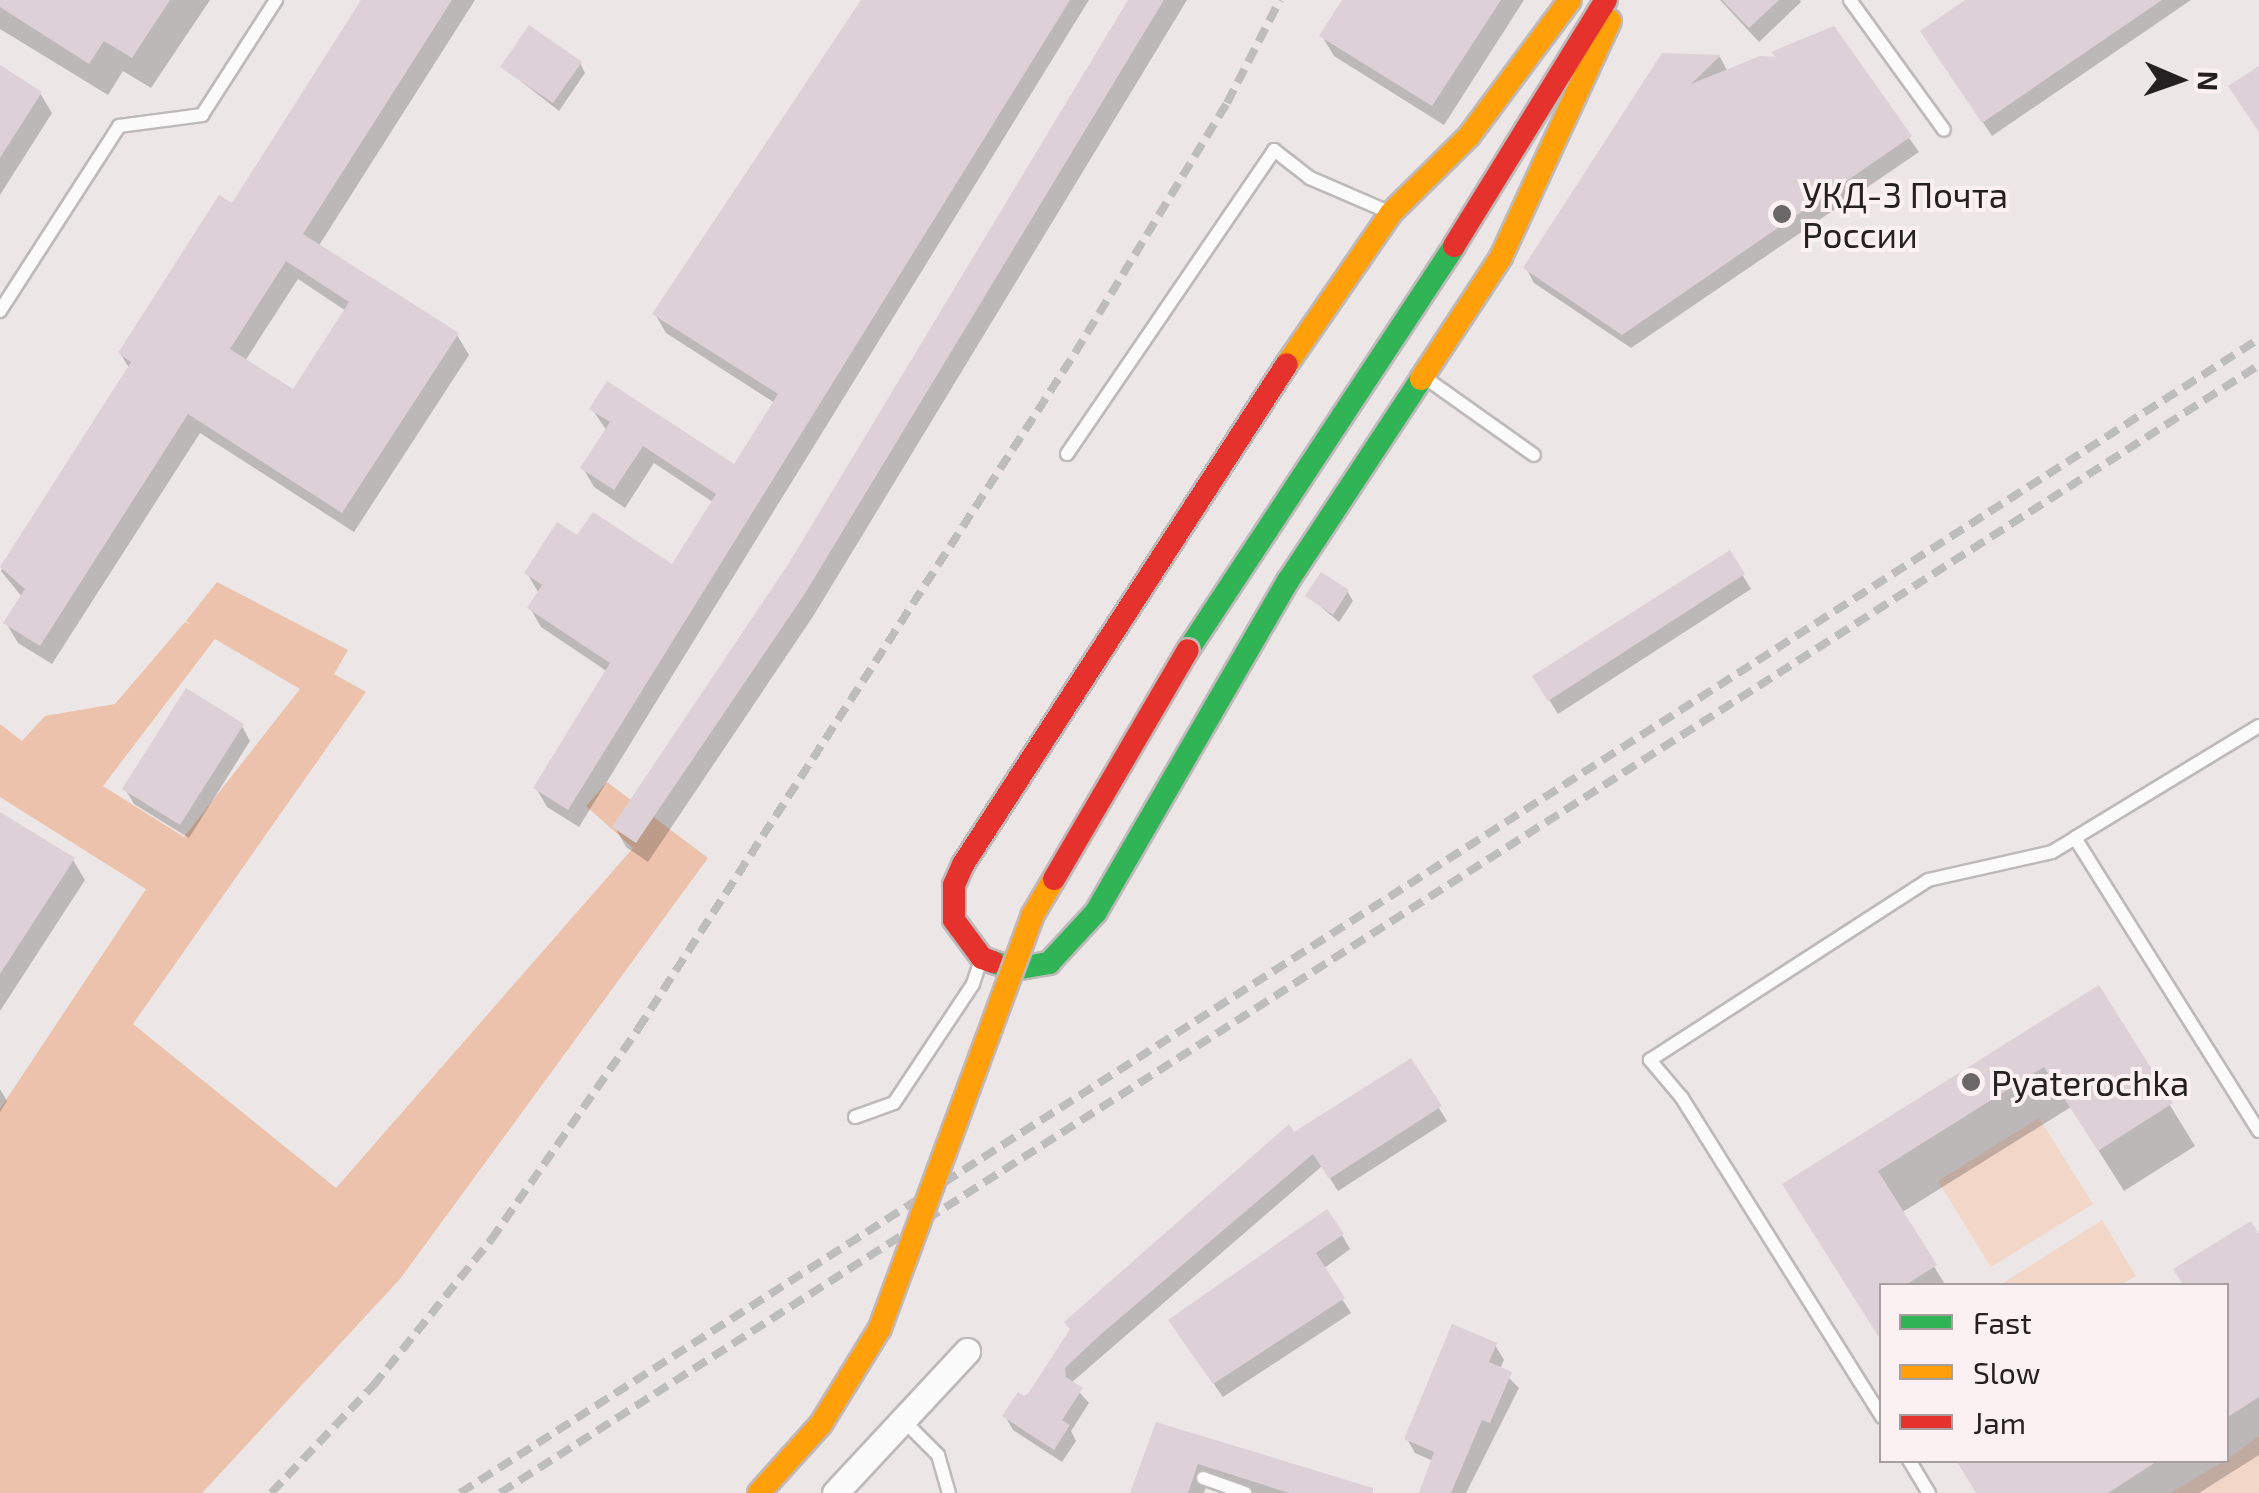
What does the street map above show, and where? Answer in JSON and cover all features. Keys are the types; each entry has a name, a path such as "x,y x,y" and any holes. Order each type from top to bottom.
{"street":[{"path":"1570,0 1469,136 1391,214 964,863 952,908 959,931 982,958 1014,969 1038,967 1076,940 1288,582 1501,257 1618,0"},
{"path":"759,1493 821,1424 880,1328 1032,916 1188,650 1530,132 1606,0"},
{"path":"835,1493 875,1457 902,1419 967,1351"}],"lane":[{"path":"0,311 119,126 202,114 276,0"},
{"path":"1850,0 1944,130"},
{"path":"1068,454 1274,150 1310,178 1391,214"},
{"path":"1425,378 1534,455"},
{"path":"1879,1412 1682,1098 1650,1060 1928,880 2052,852 2259,726"},
{"path":"2075,838 2259,1131"},
{"path":"854,1117 894,1103 973,984 982,958"},
{"path":"902,1419 938,1456 949,1493"},
{"path":"1911,1463 1929,1493"},
{"path":"1202,1478 1246,1493"}],"shaded area":[{"path":"217,582 348,650 334,674 366,692 133,1024 336,1188 633,848 586,806 607,782 708,858 400,1279 202,1493 0,1493 0,1109 146,889 0,797 0,724 22,741 45,716 115,704 185,622 191,625 186,621","holes":["215,639 300,689 184,837 103,786"]},
{"path":"2039,1118 2093,1204 1991,1267 1938,1181"},
{"path":"2102,1220 2136,1276 2124,1283 2003,1283"},
{"path":"2259,1436 2259,1493 2170,1493 2221,1463 2229,1463 2229,1458"}],"building":[{"path":"0,0 170,0 132,58 104,41 89,64 0,7"},
{"path":"361,0 452,0 303,234 459,333 342,513 188,414 40,646 3,623 25,589 0,567 131,362 118,353 219,195 232,203","holes":["286,261 349,302 293,389 230,349"]},
{"path":"861,0 1070,0 568,810 533,788 610,663 527,608 542,585 524,573 557,522 577,535 593,512 672,564 716,494 643,446 614,490 580,468 610,422 589,409 607,381 734,464 778,394 652,314"},
{"path":"1128,0 1164,0 804,595 636,843 612,827 789,563"},
{"path":"1342,0 1501,0 1432,106 1319,36"},
{"path":"1722,0 1779,0 1749,28"},
{"path":"1965,0 2162,0 1982,123 1920,31"},
{"path":"529,25 582,62 553,103 500,67"},
{"path":"1834,26 1912,136 1622,335 1523,268 1662,53 1721,55 1691,84 1760,56 1776,57 1771,52"},
{"path":"0,65 42,92 0,158"},
{"path":"2259,66 2259,132 2228,86"},
{"path":"1730,550 1745,574 1548,701 1532,676"},
{"path":"1321,572 1349,590 1333,615 1305,596"},
{"path":"186,688 244,724 180,825 122,789"},
{"path":"0,812 75,858 0,974"},
{"path":"2099,985 2173,1103 2098,1151 2044,1067 1878,1171 1937,1265 1909,1283 1879,1283 1879,1337 1782,1184"},
{"path":"1411,1058 1442,1106 1329,1179 1313,1154 1100,1335 1065,1368 1066,1377 1083,1388 1062,1420 1070,1425 1054,1450 1002,1416 1018,1392 1026,1397 1070,1329 1064,1322 1289,1124 1294,1132"},
{"path":"1327,1209 1344,1234 1316,1253 1345,1298 1213,1384 1168,1320"},
{"path":"2251,1221 2259,1234 2259,1397 2229,1416 2229,1283 2182,1283 2173,1269"},
{"path":"1452,1324 1497,1343 1489,1362 1512,1372 1490,1423 1482,1420 1451,1493 1419,1493 1434,1452 1404,1439"},
{"path":"1156,1422 1373,1488 1373,1493 1289,1493 1198,1464 1188,1493 1130,1493"},
{"path":"1958,1463 2154,1463 2108,1493 1976,1493"}],"railway":[{"path":"271,1493 373,1386 491,1240 638,1029 1075,353 1227,103 1280,0"},
{"path":"460,1493 2259,339"},
{"path":"500,1493 2259,365"}],"traffic: fast":[{"path":"1188,650 1454,246"},
{"path":"993,962 1015,969 1049,963 1096,912 1288,581 1421,379"}],"traffic: slow":[{"path":"1287,364 1391,213 1469,136 1570,0"},
{"path":"1421,379 1501,257 1610,21"},
{"path":"759,1493 821,1424 880,1328 1032,916 1054,879"}],"traffic: jam":[{"path":"1454,246 1606,0"},
{"path":"993,962 982,958 954,920 954,885 964,863 1287,364"},
{"path":"1054,879 1188,650"}],"place":[{"name":"УКД-3 Почта России","path":"1782,214"},
{"name":"Pyaterochka","path":"1971,1082"}]}
